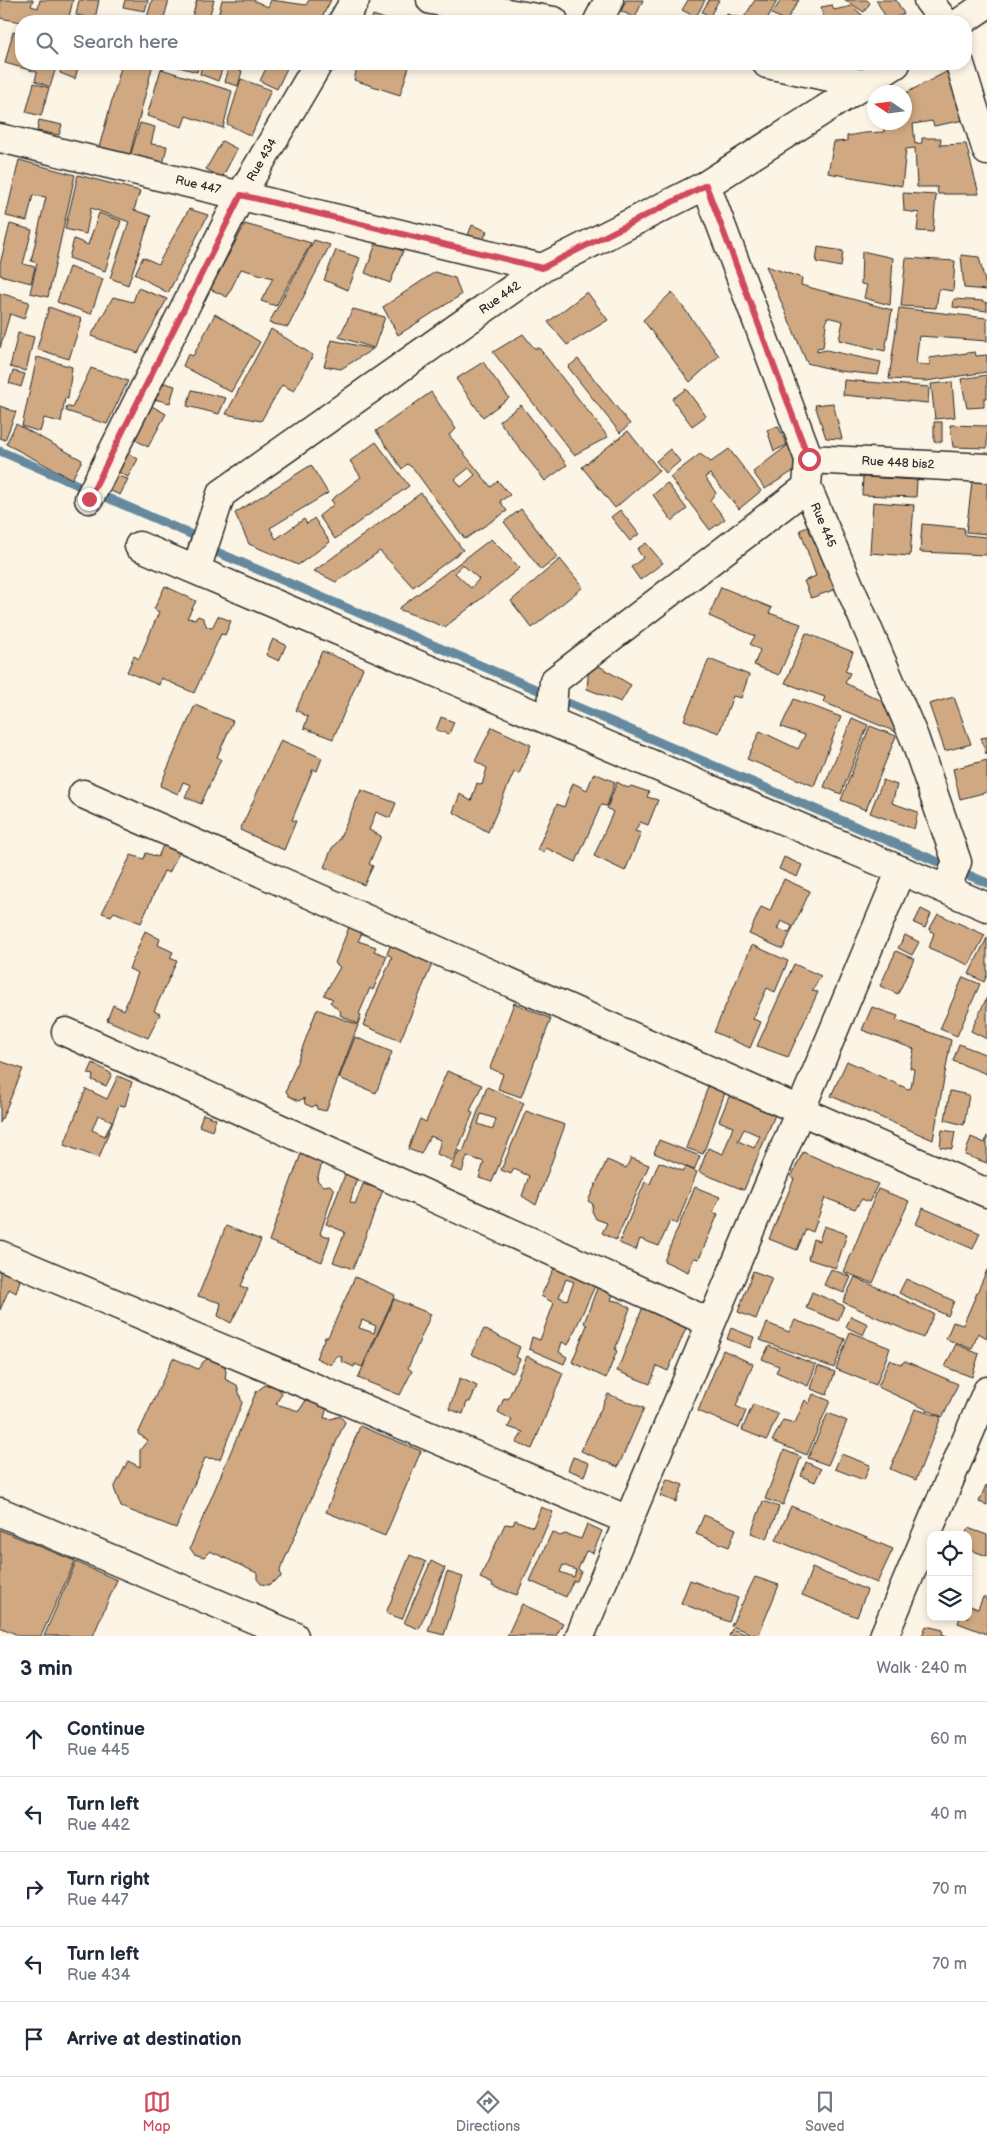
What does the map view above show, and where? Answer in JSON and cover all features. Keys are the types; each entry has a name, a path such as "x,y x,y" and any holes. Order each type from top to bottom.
{"street":[{"path":"346,15 355,0"},
{"path":"432,0 519,15"},
{"path":"601,15 609,0"},
{"path":"928,0 939,15"},
{"path":"971,15 987,4"},
{"name":"Rue 434","path":"89,499 241,195 314,70"},
{"path":"795,70 864,84"},
{"name":"Rue 442","path":"196,570 221,494 542,268 706,185 886,70"},
{"path":"962,70 987,151"},
{"name":"Rue 447","path":"0,138 542,268"},
{"name":"Rue 445","path":"706,185 809,459 807,488 914,737 951,876"},
{"name":"Rue 448 bis2","path":"809,459 987,468"},
{"path":"551,720 554,681 807,488"},
{"path":"140,546 901,870 951,876 987,907"},
{"path":"83,794 987,1193"},
{"path":"580,1636 901,870"},
{"path":"66,1032 711,1323"},
{"path":"0,1255 628,1520"},
{"path":"884,1636 987,1391"},
{"path":"0,1512 294,1636"}],"building":[{"path":"0,0 33,0 31,6 38,8 40,0 73,0 69,15 15,15 15,21 0,18"},
{"path":"79,0 99,0 96,15 76,15"},
{"path":"125,0 148,0 145,11 123,7"},
{"path":"152,0 169,0 165,15 148,15"},
{"path":"197,0 214,0 210,15 192,15"},
{"path":"222,0 253,0 268,7 271,0 306,5 309,0 331,0 323,15 218,15"},
{"path":"626,0 643,0 636,15 629,15 621,11"},
{"path":"688,0 705,0 697,15 692,15 682,10"},
{"path":"709,0 719,0 711,15 702,12"},
{"path":"755,0 777,1 769,15 746,15"},
{"path":"781,0 799,0 790,15 772,14"},
{"path":"845,0 867,0 870,3 864,12"},
{"path":"876,0 896,0 904,14 902,15 885,15"},
{"path":"832,5 834,10 852,6 862,15 823,15 821,7"},
{"path":"13,32 15,32 15,66 5,63"},
{"path":"30,70 55,70 50,87 35,81 37,72"},
{"path":"61,70 77,70 75,79 60,73"},
{"path":"120,70 151,70 129,158 98,151"},
{"path":"161,70 232,91 223,128 186,116 182,127 147,116"},
{"path":"201,70 222,70 218,81 200,74"},
{"path":"228,70 242,71 238,86 225,82"},
{"path":"265,70 286,70 277,89 260,81"},
{"path":"356,70 408,70 400,95 354,80"},
{"path":"948,71 964,120 934,126 932,121 913,124 915,144 922,143 922,138 941,138 940,145 966,144 979,194 938,194 937,187 917,187 915,148 906,149 902,186 828,173 834,142 847,141 847,136 864,133 884,132 884,130 912,130 912,90"},
{"path":"241,79 271,90 251,136 227,124"},
{"path":"34,83 49,88 41,116 26,112"},
{"path":"39,120 62,125 59,135 37,131"},
{"path":"140,123 155,127 151,144 167,146 163,165 130,157"},
{"path":"222,141 237,149 222,178 206,169"},
{"path":"19,160 75,175 48,297 30,293 37,263 31,261 46,197 33,195 27,221 6,216"},
{"path":"78,175 140,191 134,210 151,216 128,285 110,278 129,222 91,208 86,234 65,229"},
{"path":"903,193 936,195 933,232 917,231 919,213 904,211"},
{"path":"189,209 208,215 168,293 135,274 143,257 158,264"},
{"path":"99,213 121,221 105,271 69,258 74,239 88,245"},
{"path":"10,224 32,230 23,264 35,267 31,283 0,275 0,264"},
{"path":"245,224 311,243 276,306 261,301 273,278 241,269 227,297 210,289"},
{"path":"472,225 487,231 482,243 466,240"},
{"path":"314,240 330,245 288,327 269,323"},
{"path":"377,241 403,251 390,283 365,273"},
{"path":"818,247 843,251 841,267 816,262"},
{"path":"336,250 360,258 348,290 324,280"},
{"path":"862,251 893,258 890,305 864,298 867,285 861,284"},
{"path":"961,255 979,257 987,290 964,288"},
{"path":"906,258 955,261 953,291 939,289 936,308 901,306"},
{"path":"766,266 802,278 801,285 892,310 885,351 839,340 843,321 827,317 823,347 817,348 817,352 826,350 881,362 878,375 839,371 807,363"},
{"path":"69,267 103,279 91,314 57,302"},
{"path":"435,272 455,278 461,295 398,335 383,307"},
{"path":"138,288 167,299 138,353 91,336 113,297 133,302"},
{"path":"587,292 608,320 567,345 548,322"},
{"path":"672,292 719,356 690,382 643,320"},
{"path":"0,293 29,302 24,319 10,314 0,348"},
{"path":"954,299 983,301 987,303 987,311 953,307"},
{"path":"49,307 82,319 69,359 37,349"},
{"path":"899,308 987,318 987,341 919,336 916,364 930,365 929,358 975,352 976,356 987,355 987,372 926,381 889,379"},
{"path":"353,309 385,317 374,348 339,337"},
{"path":"215,314 260,342 231,392 183,366 188,354 193,356"},
{"path":"271,329 313,355 294,391 282,385 261,421 226,414"},
{"path":"18,333 34,337 26,371 10,367"},
{"path":"523,334 534,348 539,348 608,437 574,455 493,352"},
{"path":"332,340 373,349 341,369 324,366"},
{"path":"37,357 72,367 68,399 65,398 61,422 44,418 40,432 22,426"},
{"path":"578,359 630,424 620,433 568,367"},
{"path":"483,362 509,398 483,417 456,379"},
{"path":"91,368 128,381 107,424 66,411 67,406 72,408"},
{"path":"13,371 25,374 21,387 9,383"},
{"path":"987,375 987,398 984,398 984,407 967,408 961,379"},
{"path":"844,380 929,387 928,403 843,395"},
{"path":"161,382 175,386 170,403 154,399"},
{"path":"952,382 955,417 935,419 931,384"},
{"path":"686,389 706,416 692,426 672,399"},
{"path":"192,390 226,398 219,414 187,406"},
{"path":"431,392 456,429 449,435 491,487 498,481 510,495 500,501 507,511 465,539 413,468 407,464 402,469 376,431","holes":["469,468 475,475 461,487 455,479"]},
{"path":"833,403 842,439 826,438 815,405"},
{"path":"150,405 166,414 148,447 132,438"},
{"path":"521,405 567,465 545,481 499,421"},
{"path":"0,406 16,412 5,440 0,438"},
{"path":"934,422 942,422 942,442 934,442"},
{"path":"16,424 82,460 72,479 6,444"},
{"path":"950,425 987,426 987,448 953,447"},
{"path":"778,426 787,445 774,451 767,430"},
{"path":"628,431 659,470 615,508 582,467"},
{"path":"376,442 409,486 335,539 319,516 334,504 331,500 361,477 350,461"},
{"path":"788,445 798,468 765,489 753,472"},
{"path":"670,449 680,461 666,473 656,461"},
{"path":"729,449 761,491 739,509 710,474 705,477 716,493 710,500 725,519 710,530 670,477 700,454 711,462"},
{"path":"124,451 138,459 128,477 114,470"},
{"path":"311,465 328,493 270,528 276,539 304,519 307,524 314,518 330,542 298,565 249,544 235,513"},
{"path":"973,474 987,474 987,534 966,532"},
{"path":"113,475 128,479 120,495 106,489"},
{"path":"863,477 917,480 916,497 862,495"},
{"path":"667,483 687,509 672,521 653,495"},
{"path":"421,493 463,550 413,587 380,551 336,582 314,571"},
{"path":"873,502 914,505 910,556 870,553"},
{"path":"521,509 558,557 541,570 504,522"},
{"path":"620,510 639,534 630,541 611,517"},
{"path":"816,524 839,588 811,598 804,581 816,576 800,530"},
{"path":"922,524 964,528 965,535 987,537 987,555 920,552"},
{"path":"491,539 520,568 445,627 398,609","holes":["462,564 479,579 471,588 455,573"]},
{"path":"646,543 663,563 640,580 631,567 643,558 637,549"},
{"path":"560,559 583,587 532,628 511,601"},
{"path":"165,586 196,601 187,618 195,619 198,616 203,618 207,627 212,628 218,616 231,621 225,635 221,634 194,693 161,678 159,685 127,672 134,656 139,659 159,612 154,609"},
{"path":"721,587 772,608 769,613 801,624 779,675 754,665 760,650 750,644 755,636 709,616"},
{"path":"806,633 853,652 845,671 850,673 845,683 886,703 896,732 823,702 825,697 785,683"},
{"path":"273,639 286,645 279,661 266,655"},
{"path":"322,651 363,668 333,739 304,728 308,717 296,710"},
{"path":"709,659 749,675 741,698 733,696 719,733 684,720"},
{"path":"594,663 631,685 621,702 587,689 589,666"},
{"path":"954,697 971,744 945,751 929,704"},
{"path":"794,699 841,717 814,786 747,759 760,731 798,749 805,735 781,727"},
{"path":"195,705 233,721 217,757 221,759 201,804 185,797 191,785 183,782 178,794 160,786"},
{"path":"441,717 454,722 449,734 436,730"},
{"path":"852,718 868,725 841,794 824,787"},
{"path":"870,726 896,736 866,810 841,800"},
{"path":"492,727 531,745 519,774 514,772 488,832 453,812 460,794 471,801 477,783 482,785 487,768 475,761"},
{"path":"987,737 987,753 986,754 981,738"},
{"path":"281,740 322,758 317,771 313,769 292,820 296,821 284,850 240,830"},
{"path":"987,760 987,792 960,799 953,769"},
{"path":"594,773 615,782 607,806 601,805 576,862 546,848 544,852 537,850 557,804 564,807 573,783 587,790"},
{"path":"883,780 897,785 892,803 918,812 914,829 870,813"},
{"path":"617,782 628,788 631,786 649,792 647,797 658,800 648,825 640,822 635,831 641,833 625,871 594,856 613,812 607,808"},
{"path":"361,790 396,803 390,818 376,812 369,830 381,836 369,864 373,866 364,885 324,867 332,848 339,840"},
{"path":"167,836 183,845 169,873 164,871 141,923 114,912 111,916 102,913 131,855 144,859 146,853 158,857"},
{"path":"784,857 802,865 797,877 779,869"},
{"path":"784,879 810,891 783,949 749,934 761,907 770,911","holes":["781,921 792,926 789,933 777,929"]},
{"path":"921,909 931,914 925,928 914,923"},
{"path":"938,914 985,935 969,965 929,948 934,933 929,930"},
{"path":"351,922 364,929 358,941 376,947 374,951 387,956 373,990 370,988 359,1014 361,1015 358,1024 340,1015 341,1012 330,1002 333,999 324,995 340,967 335,963"},
{"path":"145,931 160,939 158,945 173,952 170,958 177,961 154,1011 160,1014 148,1038 107,1020 113,1005 124,1010 138,973 129,969"},
{"path":"905,935 919,942 912,955 898,948"},
{"path":"987,938 987,975 984,982 969,974"},
{"path":"393,939 435,957 400,1041 363,1025 392,957 387,954"},
{"path":"752,945 788,961 775,992 767,988 753,1019 761,1022 750,1048 714,1032"},
{"path":"896,951 914,959 898,994 880,986"},
{"path":"794,964 821,976 812,991 818,992 788,1057 757,1046"},
{"path":"963,977 980,984 957,1036 940,1029"},
{"path":"987,997 987,1039 971,1031"},
{"path":"514,1003 551,1019 521,1097 498,1089 503,1074 490,1068"},
{"path":"872,1007 898,1016 896,1020 951,1040 933,1140 831,1096 847,1061 908,1089 911,1088 914,1069 910,1068 914,1049 862,1030"},
{"path":"317,1009 358,1025 326,1111 317,1109 316,1105 312,1107 305,1104 304,1098 299,1101 289,1096 286,1091"},
{"path":"355,1037 392,1052 376,1093 339,1078"},
{"path":"959,1044 987,1055 987,1074 953,1061"},
{"path":"0,1061 23,1069 0,1123"},
{"path":"93,1063 112,1074 106,1086 92,1080 93,1075 88,1074"},
{"path":"447,1071 482,1085 470,1111 473,1113 453,1161 437,1154 441,1140 430,1136 421,1154 408,1149 420,1119 426,1122"},
{"path":"118,1076 132,1082 125,1106 119,1105 99,1158 64,1145 86,1089 107,1099","holes":["98,1115 112,1121 105,1136 92,1130"]},
{"path":"710,1081 727,1087 703,1154 686,1148"},
{"path":"487,1087 524,1103 492,1182 479,1178 484,1162 467,1156 462,1172 451,1168 459,1151 463,1152","holes":["481,1114 496,1119 493,1129 478,1124"]},
{"path":"733,1087 779,1105 744,1190 699,1172 708,1148 723,1154 733,1127 719,1121","holes":["744,1129 760,1136 754,1148 738,1141"]},
{"path":"950,1091 969,1095 964,1125 945,1120"},
{"path":"526,1111 565,1125 536,1205 522,1196 529,1176 514,1169 511,1174 501,1170"},
{"path":"203,1114 216,1119 212,1131 199,1126"},
{"path":"942,1130 955,1132 952,1149 940,1147"},
{"path":"987,1136 987,1163 965,1155 971,1137 985,1143"},
{"path":"659,1140 700,1156 694,1170 654,1153"},
{"path":"302,1151 323,1159 317,1180 323,1186 330,1185 334,1190 320,1234 330,1237 322,1262 269,1241"},
{"path":"803,1152 878,1184 869,1202 862,1199 855,1209 825,1198 813,1232 806,1229 797,1250 769,1239 794,1179 791,1177"},
{"path":"631,1158 649,1165 616,1240 602,1233 607,1223 596,1219 592,1211 593,1204 588,1201 607,1160 626,1168"},
{"path":"659,1162 683,1171 686,1167 697,1172 677,1224 670,1221 659,1246 640,1239 636,1250 619,1243 645,1182 650,1184"},
{"path":"346,1172 357,1177 350,1202 355,1204 363,1184 383,1190 353,1269 333,1262 345,1232 326,1224"},
{"path":"695,1187 720,1197 713,1212 718,1214 699,1259 694,1258 688,1272 664,1261"},
{"path":"878,1189 909,1201 873,1283 844,1272"},
{"path":"923,1208 980,1233 973,1249 916,1224"},
{"path":"226,1226 261,1240 241,1286 248,1289 231,1323 218,1316 221,1303 198,1296"},
{"path":"824,1226 847,1234 836,1268 808,1259 813,1239 819,1241"},
{"path":"559,1258 600,1275 568,1345 562,1342 559,1352 567,1357 564,1364 529,1349 532,1337 540,1340 554,1303 541,1296","holes":["566,1279 574,1282 567,1300 559,1297"]},
{"path":"0,1260 23,1270 16,1293 9,1289 0,1310"},
{"path":"831,1269 851,1277 844,1293 824,1285"},
{"path":"987,1270 987,1338 978,1333 972,1349 946,1339 953,1322 963,1325"},
{"path":"753,1271 772,1278 756,1319 738,1312"},
{"path":"602,1275 617,1282 611,1300 621,1302 630,1308 615,1350 617,1351 606,1378 572,1362 587,1325 584,1323"},
{"path":"355,1277 395,1295 362,1367 355,1364 354,1367 341,1361 342,1357 336,1356 331,1365 316,1358 325,1337 328,1337","holes":["362,1320 376,1326 374,1333 359,1328"]},
{"path":"855,1277 934,1314 923,1338 843,1302"},
{"path":"906,1279 954,1301 948,1316 899,1293"},
{"path":"812,1292 844,1306 838,1321 806,1308"},
{"path":"394,1299 431,1314 408,1368 412,1371 400,1395 358,1378"},
{"path":"645,1302 689,1321 668,1371 657,1366 650,1384 617,1371"},
{"path":"851,1316 868,1324 863,1335 846,1327"},
{"path":"795,1320 845,1339 834,1368 760,1340 767,1323 789,1332"},
{"path":"731,1328 754,1337 750,1348 727,1339"},
{"path":"484,1329 520,1347 516,1357 520,1359 513,1373 471,1354"},
{"path":"850,1332 890,1348 876,1385 836,1369"},
{"path":"956,1344 979,1354 972,1377 945,1367"},
{"path":"769,1346 816,1365 808,1386 776,1372 779,1366 762,1359"},
{"path":"723,1350 753,1364 736,1406 746,1411 739,1428 698,1411"},
{"path":"527,1356 563,1373 532,1449 516,1443 523,1432 508,1427 512,1420 498,1412 504,1398 508,1399"},
{"path":"210,1357 224,1364 225,1379 237,1385 242,1403 220,1459 205,1458 176,1528 121,1507 114,1488 128,1461 140,1467 140,1450 148,1440 138,1434 173,1358 198,1369"},
{"path":"889,1360 901,1364 905,1361 958,1384 943,1417 878,1387"},
{"path":"818,1366 835,1372 827,1395 811,1389"},
{"path":"460,1378 477,1386 470,1402 467,1402 463,1414 449,1409"},
{"path":"265,1385 276,1386 282,1393 276,1404 299,1411 308,1397 327,1407 324,1418 331,1419 340,1416 345,1422 280,1570 281,1577 268,1585 261,1584 257,1579 257,1573 210,1551 204,1557 194,1554 190,1548 256,1392"},
{"path":"608,1394 644,1408 618,1467 581,1451"},
{"path":"813,1394 830,1401 807,1455 772,1441 783,1420 795,1423 805,1400 809,1404"},
{"path":"753,1404 778,1414 767,1440 742,1430"},
{"path":"915,1409 941,1417 916,1480 890,1469"},
{"path":"828,1413 847,1421 828,1465 808,1458"},
{"path":"360,1426 421,1451 385,1536 326,1512"},
{"path":"784,1450 801,1457 783,1505 765,1499"},
{"path":"841,1454 870,1465 864,1480 835,1469"},
{"path":"573,1457 589,1463 584,1476 568,1470"},
{"path":"806,1462 821,1469 815,1482 801,1476"},
{"path":"667,1479 683,1485 676,1502 660,1496"},
{"path":"987,1486 987,1505 979,1502"},
{"path":"763,1501 779,1507 767,1539 751,1533"},
{"path":"791,1506 893,1549 877,1583 776,1540"},
{"path":"541,1507 553,1512 517,1595 492,1586 493,1584 480,1578 505,1524 513,1525 515,1520 533,1527"},
{"path":"704,1515 736,1529 729,1547 696,1534"},
{"path":"587,1524 602,1531 593,1553 586,1551 578,1569 581,1571 577,1581 573,1581 566,1597 530,1581 552,1532 560,1536 565,1534 581,1539","holes":["563,1565 576,1570 574,1577 560,1572"]},
{"path":"968,1528 987,1535 987,1556 972,1550 972,1531 967,1531"},
{"path":"0,1530 75,1561 41,1636 20,1636 0,1627"},
{"path":"410,1555 426,1562 402,1619 386,1613"},
{"path":"431,1561 445,1568 419,1629 404,1623"},
{"path":"76,1562 117,1580 93,1636 44,1636"},
{"path":"812,1568 867,1590 857,1617 802,1595"},
{"path":"447,1572 463,1577 444,1635 428,1631"},
{"path":"755,1577 779,1585 758,1636 731,1626"},
{"path":"690,1580 738,1598 729,1622 681,1603"},
{"path":"983,1597 987,1599 987,1634 958,1623 959,1621 972,1621 972,1607 978,1609"},
{"path":"522,1604 563,1623 556,1636 507,1636"},
{"path":"926,1626 943,1630 942,1634 947,1636 922,1636"},
{"path":"732,1629 750,1636 729,1636"}],"waterway":[{"path":"0,451 190,534"},
{"path":"219,553 987,883"}],"route":[{"path":"89,499 241,195 542,268 706,185 809,459"}]}
